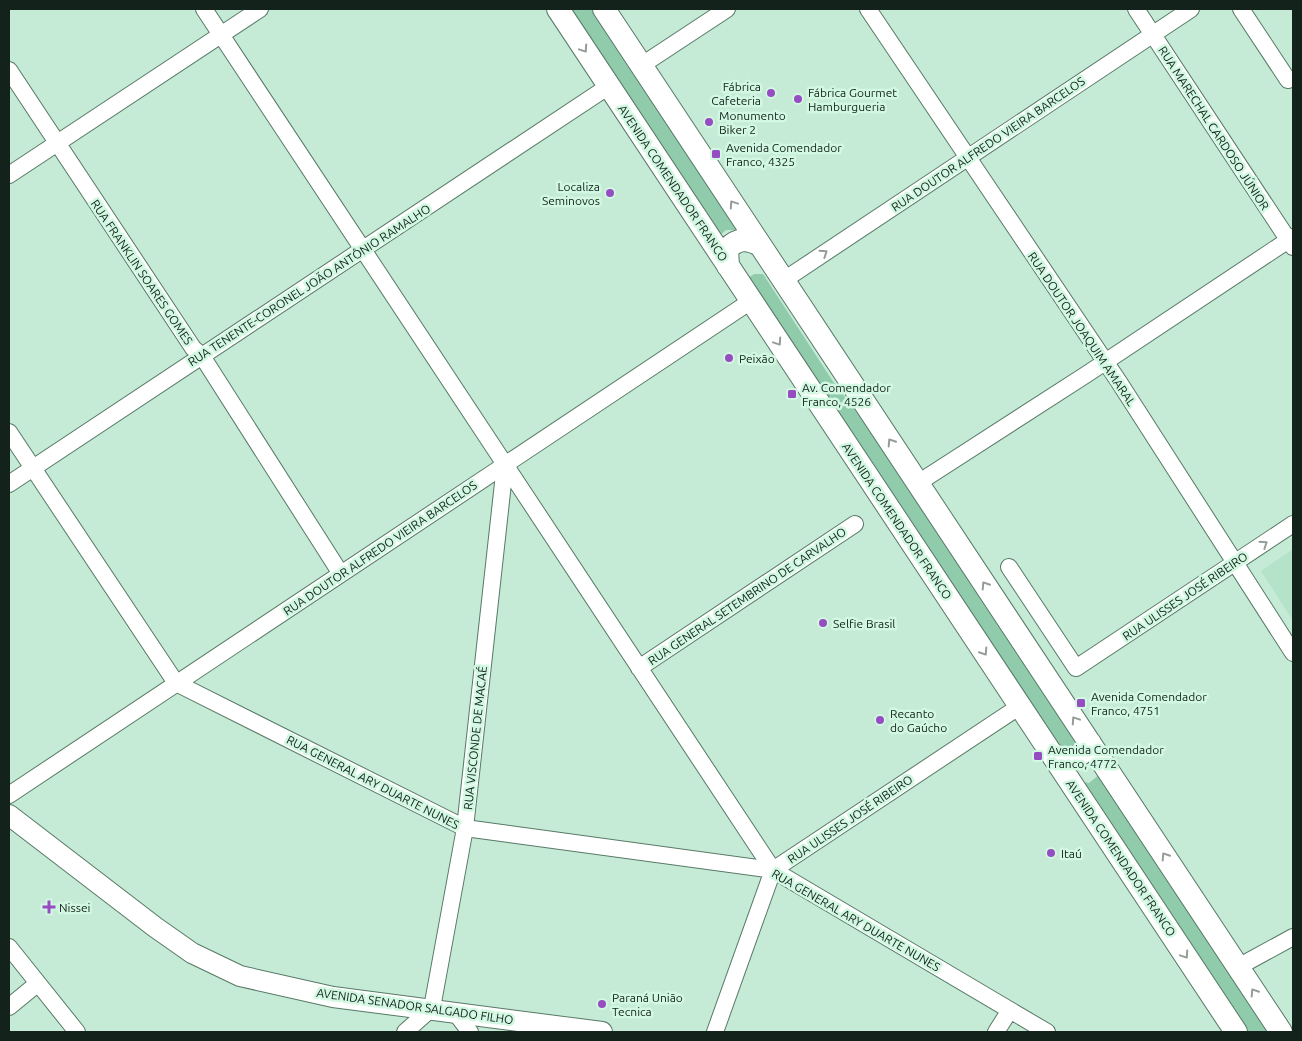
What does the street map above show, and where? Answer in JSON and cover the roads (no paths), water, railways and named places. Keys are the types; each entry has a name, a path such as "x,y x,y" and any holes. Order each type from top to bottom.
{"highway":[{"name":"AVENIDA COMENDADOR FRANCO","path":"558,9 1236,1032"},
{"path":"604,9 1281,1032"},
{"path":"728,266 728,249 734,242 742,239 760,245"},
{"path":"1052,754 1062,759 1079,758 1090,743"}],"main road":[{"name":"AVENIDA SENADOR SALGADO FILHO","path":"9,816 192,953 240,976 334,997 432,1008 602,1032"}],"street":[{"path":"204,9 773,870"},
{"path":"9,175 260,9"},
{"path":"642,65 727,9"},
{"name":"RUA DOUTOR JOAQUIM AMARAL","path":"868,9 966,158 1105,362 1293,652"},
{"name":"RUA MARECHAL CARDOSO JÚNIOR","path":"1136,9 1292,241"},
{"name":"RUA DOUTOR ALFREDO VIEIRA BARCELOS","path":"784,280 1192,9"},
{"path":"1241,9 1288,80"},
{"name":"RUA FRANKLIN SOARES GOMES","path":"9,70 56,144 193,348 202,356 341,574"},
{"name":"RUA TENENTE-CORONEL JOÃO ANTÔNIO RAMALHO","path":"9,484 609,86"},
{"path":"918,482 1292,241"},
{"name":"RUA DOUTOR ALFREDO VIEIRA BARCELOS","path":"9,795 751,301"},
{"name":"RUA GENERAL ARY DUARTE NUNES","path":"9,432 176,683 465,828 773,870 1047,1032"},
{"name":"RUA VISCONDE DE MACAÉ","path":"432,1008 465,828 505,465"},
{"name":"RUA GENERAL SETEMBRINO DE CARVALHO","path":"639,668 855,524"},
{"name":"RUA ULISSES JOSÉ RIBEIRO","path":"1009,568 1076,668 1293,524"},
{"name":"RUA ULISSES JOSÉ RIBEIRO","path":"715,1032 773,870 1020,706"},
{"path":"1238,967 1293,937"},
{"path":"9,947 77,1032"},
{"path":"9,1007 37,984"},
{"path":"405,1032 432,1008"},
{"path":"996,1032 1010,1010"},
{"path":"454,1011 470,1032"}],"place":[{"name":"Fábrica Cafeteria","path":"771,93"},
{"name":"Fábrica Gourmet Hamburgueria","path":"798,99"},
{"name":"Monumento Biker 2","path":"709,122"},
{"name":"Avenida Comendador Franco, 4325","path":"716,154"},
{"name":"Localiza Seminovos","path":"610,193"},
{"name":"Peixão","path":"729,358"},
{"name":"Av. Comendador Franco, 4526","path":"792,394"},
{"name":"Selfie Brasil","path":"823,623"},
{"name":"Avenida Comendador Franco, 4751","path":"1081,703"},
{"name":"Recanto do Gaúcho","path":"880,720"},
{"name":"Avenida Comendador Franco, 4772","path":"1038,756"},
{"name":"Itaú","path":"1051,853"},
{"name":"Nissei","path":"49,907"},
{"name":"Paraná União Tecnica","path":"602,1004"}]}
